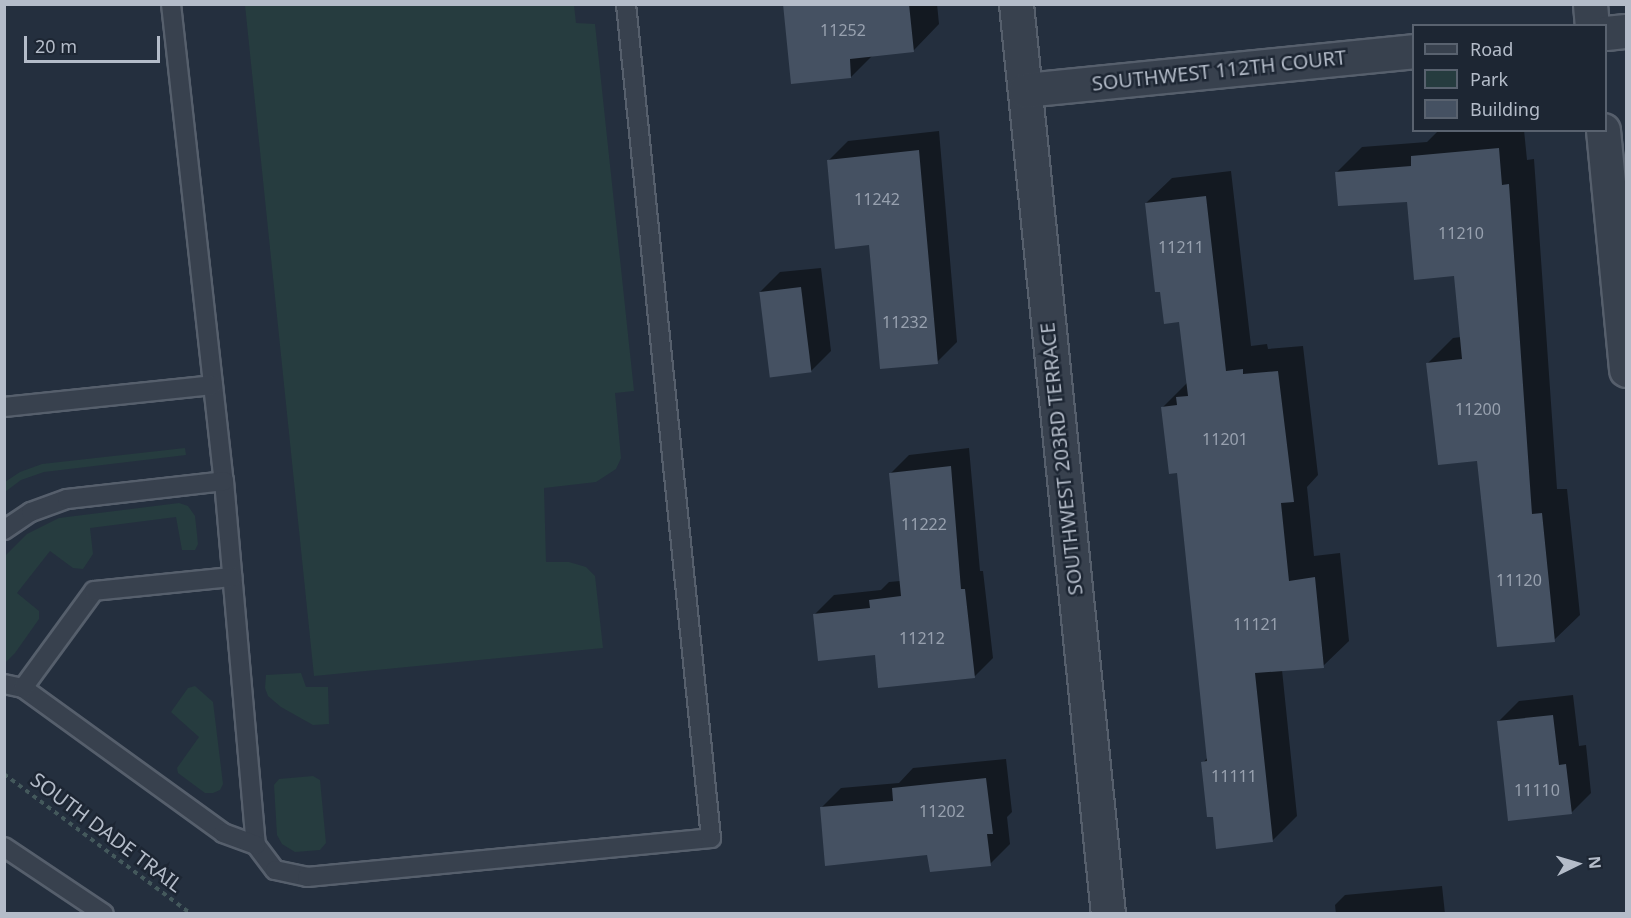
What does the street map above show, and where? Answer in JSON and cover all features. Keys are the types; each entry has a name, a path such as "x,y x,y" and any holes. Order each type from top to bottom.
{"street":[{"name":"SOUTHWEST 203RD TERRACE","path":"1016,4 1108,914"},
{"path":"1590,4 1592,24"},
{"path":"1607,33 1626,31"},
{"name":"SOUTHWEST 112TH COURT","path":"1025,90 1412,51"},
{"path":"1602,132 1626,370"}],"lane":[{"path":"171,4 224,482 256,845 275,870 307,877 711,838 626,4"},
{"path":"4,407 213,385"},
{"path":"4,530 31,512 67,499 224,482"},
{"path":"232,577 94,591 14,686 223,833 256,845"},
{"path":"4,847 104,914"}],"path":[{"name":"SOUTH DADE TRAIL","path":"4,774 191,914"}],"green space":[{"path":"245,5 574,5 576,23 595,24 634,391 615,393 621,458 616,469 596,482 544,488 546,562 569,562 586,567 595,576 603,648 314,676"},
{"path":"185,448 186,455 44,472 21,480 5,492 5,482 20,472 42,464"},
{"path":"179,503 188,506 195,516 198,544 195,550 182,550 176,517 90,528 93,554 83,569 73,568 50,551 17,593 39,611 39,619 5,663 5,556 27,534 59,518"},
{"path":"301,673 306,687 328,687 329,724 313,725 281,707 268,696 265,688 266,675"},
{"path":"195,686 213,702 223,784 220,790 213,793 205,793 178,773 177,768 199,737 171,712 188,688"},
{"path":"313,776 320,780 326,843 320,850 295,852 282,844 277,835 274,785 279,779"}],"building":[{"path":"783,4 909,4 914,52 850,59 851,78 791,84"},
{"path":"1499,148 1502,185 1509,184 1532,514 1542,513 1555,642 1497,647 1477,461 1438,465 1426,363 1462,359 1454,276 1414,280 1407,202 1338,206 1335,172 1411,166 1411,156"},
{"path":"919,150 938,364 880,369 869,245 835,249 827,160"},
{"path":"1206,196 1226,371 1243,369 1243,374 1278,371 1294,502 1281,503 1289,581 1315,577 1324,668 1255,673 1273,842 1216,849 1213,817 1207,817 1201,762 1207,761 1177,473 1169,474 1161,407 1177,405 1176,397 1188,396 1179,322 1164,324 1160,292 1155,292 1145,203"},
{"path":"801,287 811,372 770,377 759,292"},
{"path":"951,466 961,589 965,589 975,678 878,688 875,655 818,661 813,614 870,608 869,600 901,596 889,473"},
{"path":"1553,715 1559,765 1566,764 1572,814 1508,821 1497,721"},
{"path":"986,778 993,834 987,834 991,866 930,872 927,855 825,866 820,807 893,801 892,788"}]}
